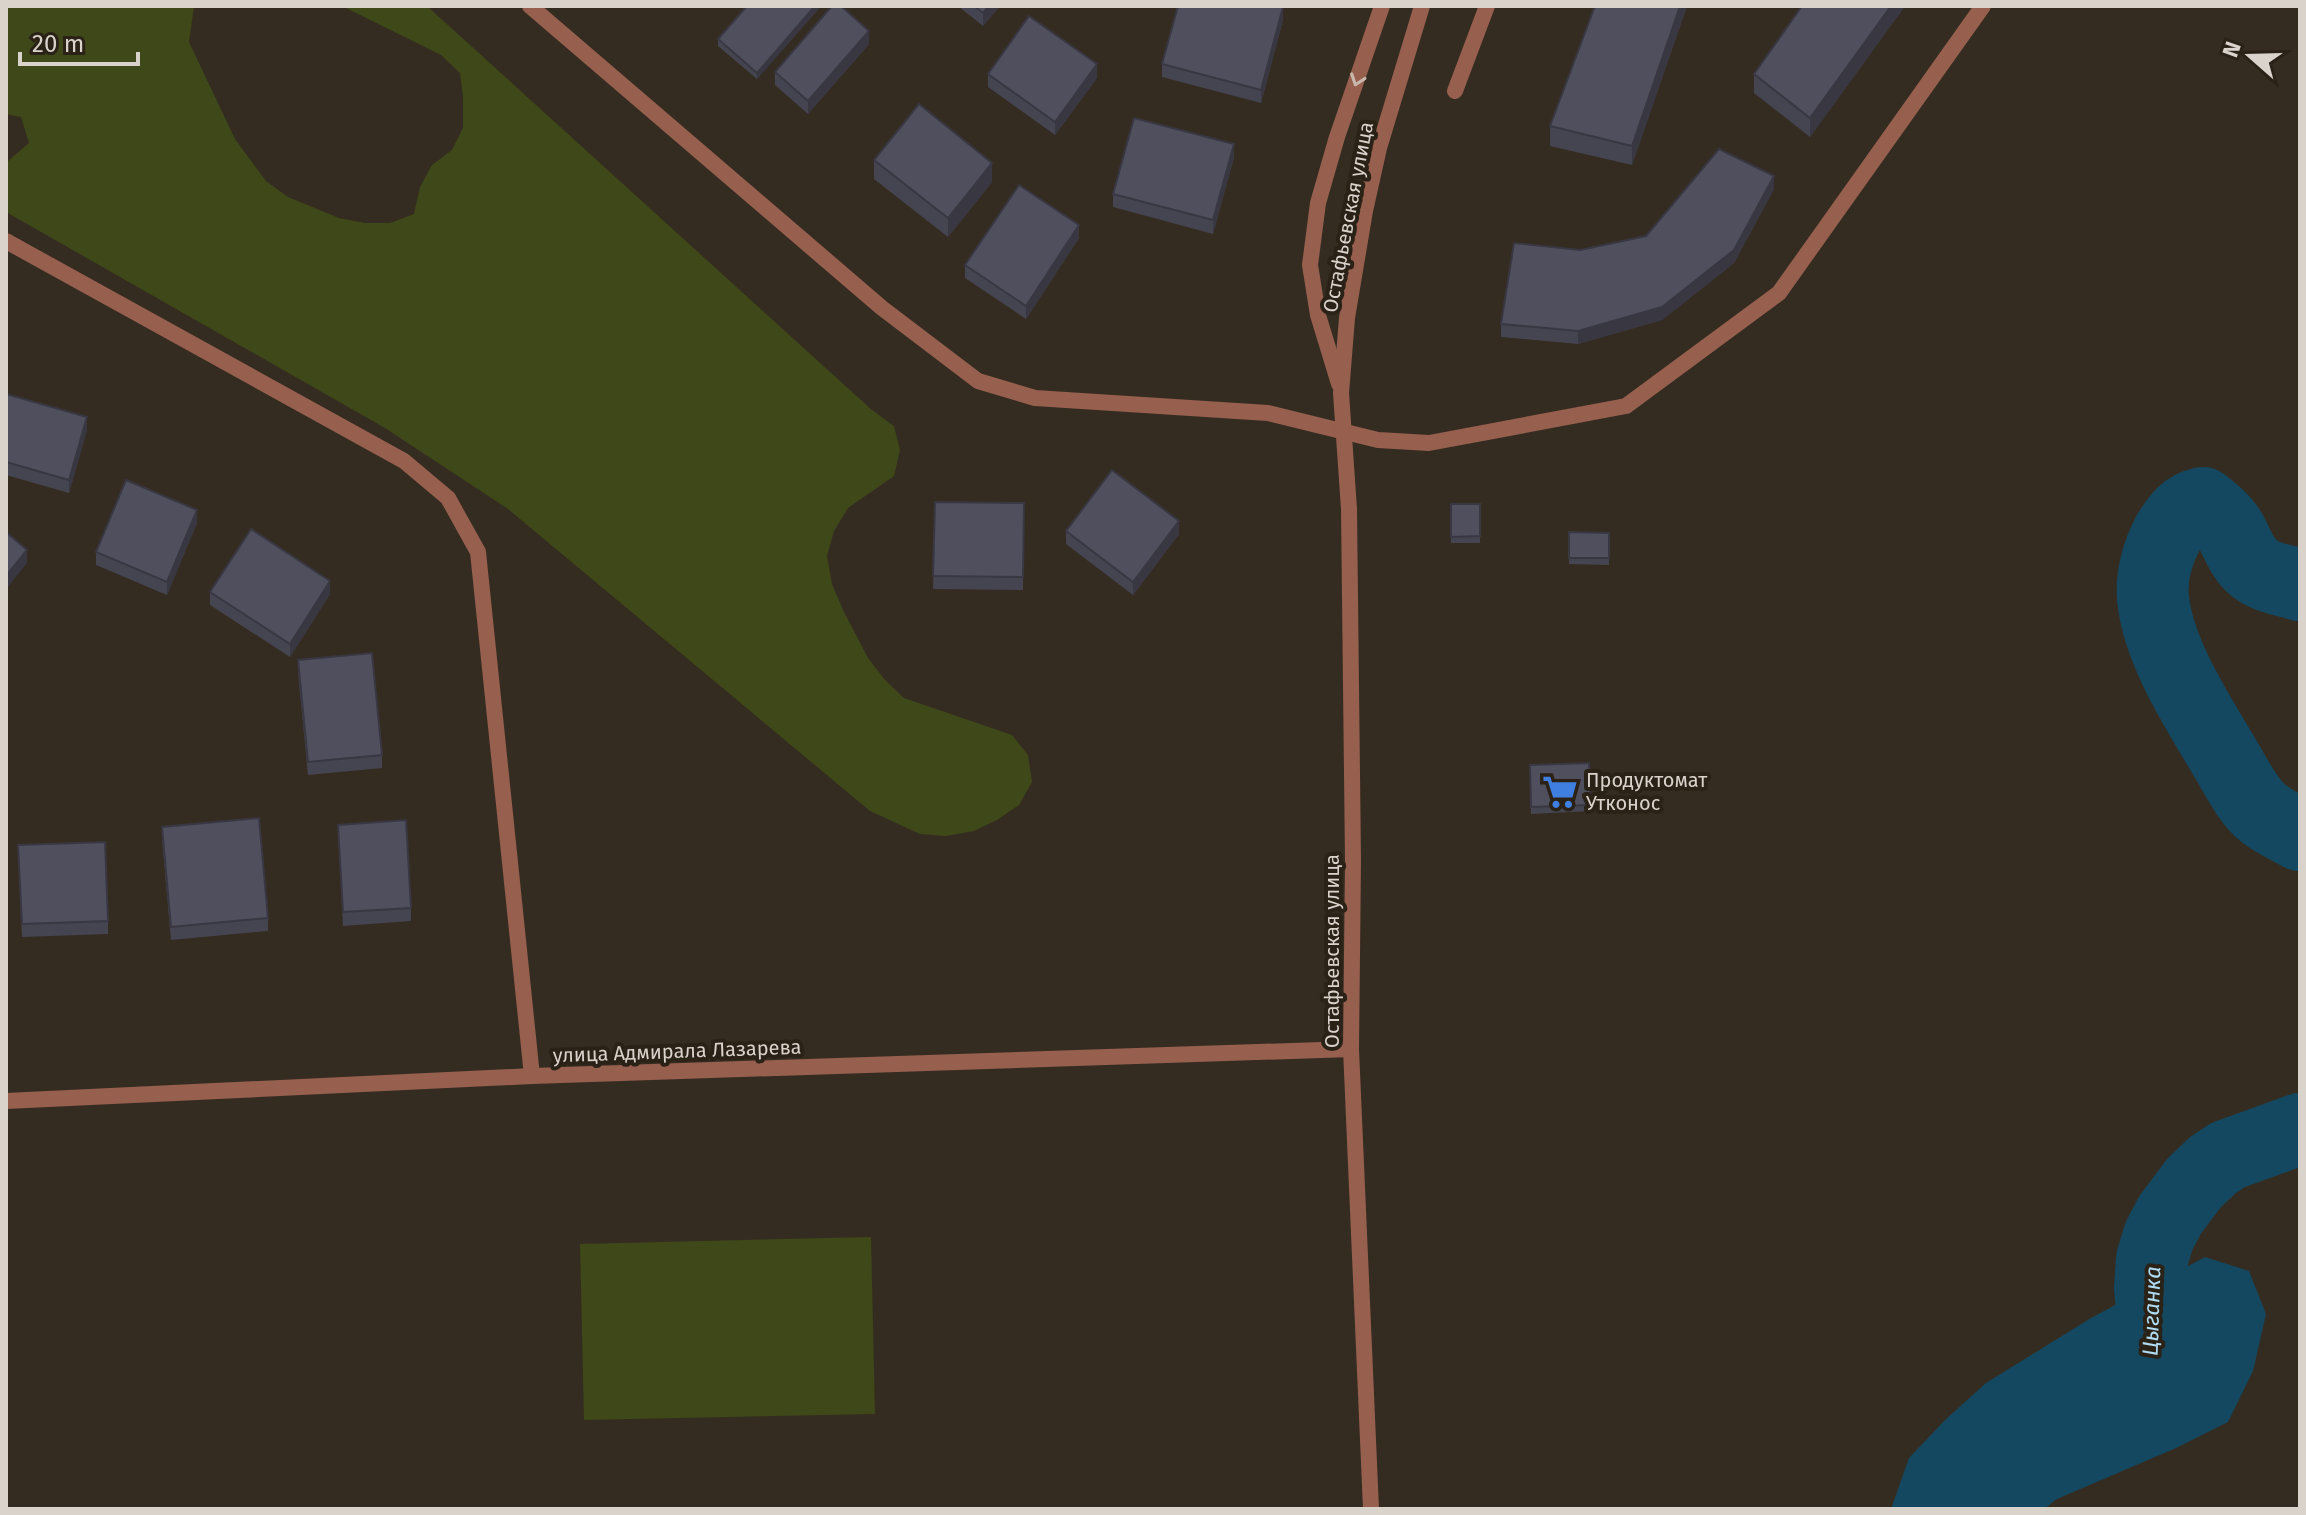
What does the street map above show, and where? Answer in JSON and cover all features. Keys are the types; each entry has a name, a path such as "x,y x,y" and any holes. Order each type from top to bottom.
{"street":[{"path":"530,6 882,308 978,381 1035,398 1268,413 1378,440 1429,443 1626,406 1779,293 1983,6"},
{"name":"Остафьевская улица","path":"1341,393 1318,315 1310,265 1318,203 1382,6"},
{"name":"Остафьевская улица","path":"1371,1509 1351,1049 1353,846 1349,509 1341,393 1347,318 1365,211 1379,148 1422,6"},
{"path":"1455,91 1487,6"},
{"path":"6,241 404,461 448,498 478,552 532,1076"},
{"name":"улица Адмирала Лазарева","path":"6,1101 532,1076 1351,1049"}],"green space":[{"path":"6,6 194,6 189,42 235,139 266,181 288,197 339,218 365,223 390,223 414,214 420,187 432,165 452,150 463,128 460,73 441,55 342,6 427,6 872,410 894,426 900,450 894,476 848,508 834,531 827,556 832,584 868,658 904,698 1012,735 1028,755 1032,782 1019,805 974,831 946,836 920,834 870,811 508,509 385,428 6,212 8,161 29,143 21,117 6,114"},
{"path":"871,1237 875,1414 584,1420 580,1244"}],"water":[{"path":"2205,1257 2249,1271 2266,1314 2253,1371 2228,1422 2057,1499 2044,1509 1891,1509 1909,1458 1986,1383 2091,1318"}],"building":[{"path":"747,6 815,6 757,73 718,39"},
{"path":"832,6 841,6 869,31 808,101 775,72"},
{"path":"974,6 989,6 983,13"},
{"path":"1178,6 1283,7 1261,90 1162,64"},
{"path":"1595,6 1680,6 1632,146 1550,126"},
{"path":"1802,6 1891,6 1810,118 1754,74"},
{"path":"1029,16 1097,64 1055,122 988,74"},
{"path":"919,104 992,163 948,218 874,160"},
{"path":"1134,118 1234,144 1213,220 1113,194"},
{"path":"1719,149 1774,176 1734,250 1662,307 1578,331 1501,324 1514,243 1580,250 1646,236"},
{"path":"1019,185 1079,225 1026,306 965,265"},
{"path":"6,394 87,417 69,480 6,462"},
{"path":"1112,470 1179,521 1133,582 1066,531"},
{"path":"126,480 197,510 167,582 96,552"},
{"path":"935,502 1024,503 1023,577 933,576"},
{"path":"1451,504 1480,504 1480,536 1451,537"},
{"path":"251,529 330,581 290,644 210,592"},
{"path":"6,532 27,550 6,576"},
{"path":"1569,532 1609,533 1609,558 1569,558"},
{"path":"372,653 382,755 308,762 298,660"},
{"name":"Продуктомат Утконос","path":"1589,763 1591,805 1531,807 1530,765"},
{"path":"259,818 268,918 171,927 162,827"},
{"path":"406,820 411,908 343,912 338,825"},
{"path":"105,842 108,921 22,924 18,845"}],"waterway":[{"name":"Цыганка","path":"2300,585 2269,576 2253,567 2227,526 2203,503 2191,507 2175,522 2161,548 2153,581 2156,618 2171,660 2192,701 2252,801 2263,813 2300,835"},
{"name":"Цыганка","path":"2146,1386 2154,1333 2150,1288 2152,1259 2170,1215 2194,1183 2228,1155 2300,1129"}],"place":[{"name":"Продуктомат Утконос","path":"1560,792"}]}
